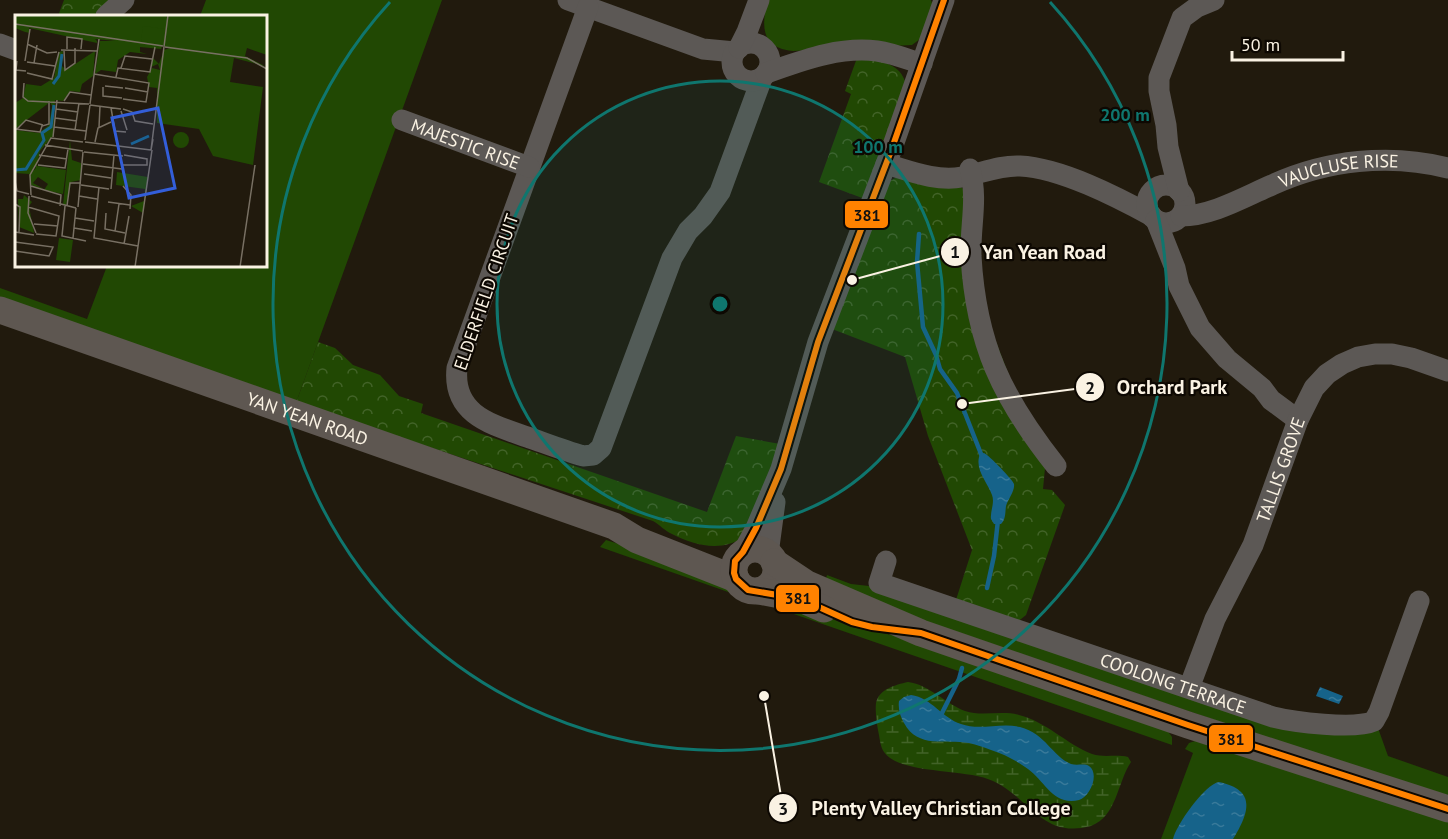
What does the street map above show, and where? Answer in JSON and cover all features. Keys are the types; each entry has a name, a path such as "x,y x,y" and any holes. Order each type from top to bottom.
{"main road":[{"name":"YAN YEAN ROAD","path":"0,310 614,526 637,540 753,566 807,584 921,633 1448,809"}],"street":[{"path":"107,15 124,0"},
{"path":"753,566 818,342 889,158 944,0"},
{"path":"1174,268 1181,205 1168,147 1159,78 1182,18 1202,2"},
{"path":"578,4 746,67 805,60 851,50 890,53 922,64"},
{"name":"ELDERFIELD CIRCUIT","path":"578,4 529,167 460,356 456,377 457,387 465,404 486,422 576,454 588,456 598,452 604,442 672,258 688,231 703,216 720,192 745,125 746,67"},
{"path":"746,67 758,4"},
{"path":"758,4 763,48"},
{"path":"0,44 15,50"},
{"path":"746,67 750,44 805,60"},
{"name":"MAJESTIC RISE","path":"402,120 529,167"},
{"path":"1168,147 1148,205 1179,286 1200,328 1227,359 1262,388 1301,412"},
{"path":"889,158 974,171 1009,165 1037,168 1108,192 1154,218 1168,223 1181,205"},
{"name":"VAUCLUSE RISE","path":"1181,205 1233,201 1291,177 1344,164 1397,161 1448,168"},
{"path":"974,171 972,273 975,299 986,344 993,366 1010,402 1057,471"},
{"path":"1108,192 1154,191 1168,185 1181,205"},
{"name":"TALLIS GROVE","path":"1189,688 1215,619 1253,545 1301,412 1314,388 1342,364 1358,357 1392,354 1448,371"},
{"name":"COOLONG TERRACE","path":"886,561 879,583 1288,721 1356,725 1374,721 1419,601"}],"green space":[{"path":"64,0 109,0 94,15 58,15"},
{"path":"206,0 442,0 296,403 0,299 0,288 87,319 107,267 267,267 267,15 200,15"},
{"path":"767,0 931,0 933,6 920,39 912,45 793,51 782,49 769,40 764,27"},
{"path":"857,58 891,65 902,74 905,81 865,199 819,182 851,94 845,91"},
{"path":"899,176 961,187 964,190 965,262 1045,468 1043,489 1052,490 1065,505 1026,615 1016,623 955,603 972,550 928,436 905,357 832,329 890,181"},
{"path":"318,342 335,348 353,365 380,375 399,396 423,404 421,413 707,512 736,436 780,444 744,537 727,545 708,546 690,542 669,533 653,521 296,403"},
{"path":"606,540 664,558 729,588 731,593 600,547"},
{"path":"827,575 851,584 869,586 1194,697 1378,728 1388,756 1448,777 1448,798 824,586"},
{"path":"756,601 830,618 851,627 902,637 1167,730 1172,737 1172,745"},
{"path":"908,682 930,690 965,711 1019,715 1039,723 1092,754 1128,757 1131,762 1106,815 1091,826 1060,827 1048,822 1006,788 993,781 967,774 918,768 892,759 881,746 876,719 876,703 884,691"},
{"path":"1198,740 1448,820 1448,839 1161,839 1193,753 1185,749 1189,743"}],"water":[{"path":"984,453 1014,484 1006,506 1005,518 1001,524 994,524 991,519 993,498 979,465 980,454"},
{"path":"1320,687 1343,696 1339,704 1316,696"},
{"path":"911,695 925,700 961,724 976,727 1005,725 1029,730 1064,760 1073,765 1089,766 1094,774 1090,790 1079,800 1062,799 1050,791 1028,769 1001,754 969,743 924,740 917,737 904,723 899,710 899,701"},
{"path":"1219,782 1239,791 1246,804 1246,812 1233,839 1173,839 1179,824 1199,797 1213,784"}],"waterway":[{"path":"919,234 917,262 923,327 940,369 957,393 983,459"},
{"path":"987,588 994,556 998,520"},
{"path":"940,717 962,668"}],"transit line":[{"name":"381","path":"944,0 891,151 818,342 781,469 756,528 743,552 735,561 736,579 748,590 801,599 852,622 872,627 921,633 1188,725 1448,809"}],"place":[{"name":"Yan Yean Road","path":"852,280"},
{"name":"Orchard Park","path":"962,404"},
{"name":"Plenty Valley Christian College","path":"764,696"}]}
